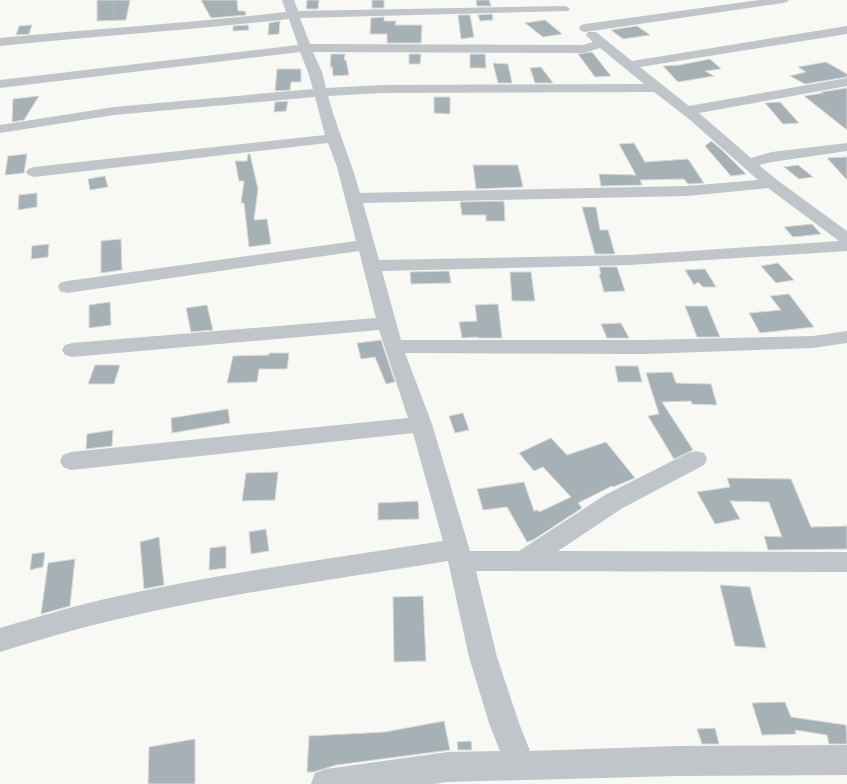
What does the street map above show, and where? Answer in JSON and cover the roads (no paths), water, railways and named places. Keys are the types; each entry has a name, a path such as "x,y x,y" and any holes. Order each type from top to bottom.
{"street":[{"path":"585,28 783,0"},
{"path":"0,42 115,31 215,24 290,7 560,5 602,43 694,116 771,183 830,228 847,239"},
{"path":"290,7 315,72 334,138 354,198 392,346 421,424 459,555 484,657 504,723 521,766"},
{"path":"630,65 847,30"},
{"path":"0,84 305,48 584,49 602,43"},
{"path":"686,111 847,82"},
{"path":"0,129 114,111 320,92 382,89 659,88"},
{"path":"34,172 334,138"},
{"path":"748,162 847,147"},
{"path":"354,198 687,191 771,183"},
{"path":"830,228 847,223"},
{"path":"67,287 366,245"},
{"path":"372,266 630,260 847,246"},
{"path":"72,350 387,323"},
{"path":"392,346 645,347 813,342 847,337"},
{"path":"71,460 421,424"},
{"path":"524,561 613,502 696,459"},
{"path":"0,640 44,626 173,595 459,555 524,561 847,562"},
{"path":"326,784 448,767 676,761 847,760"}]}
